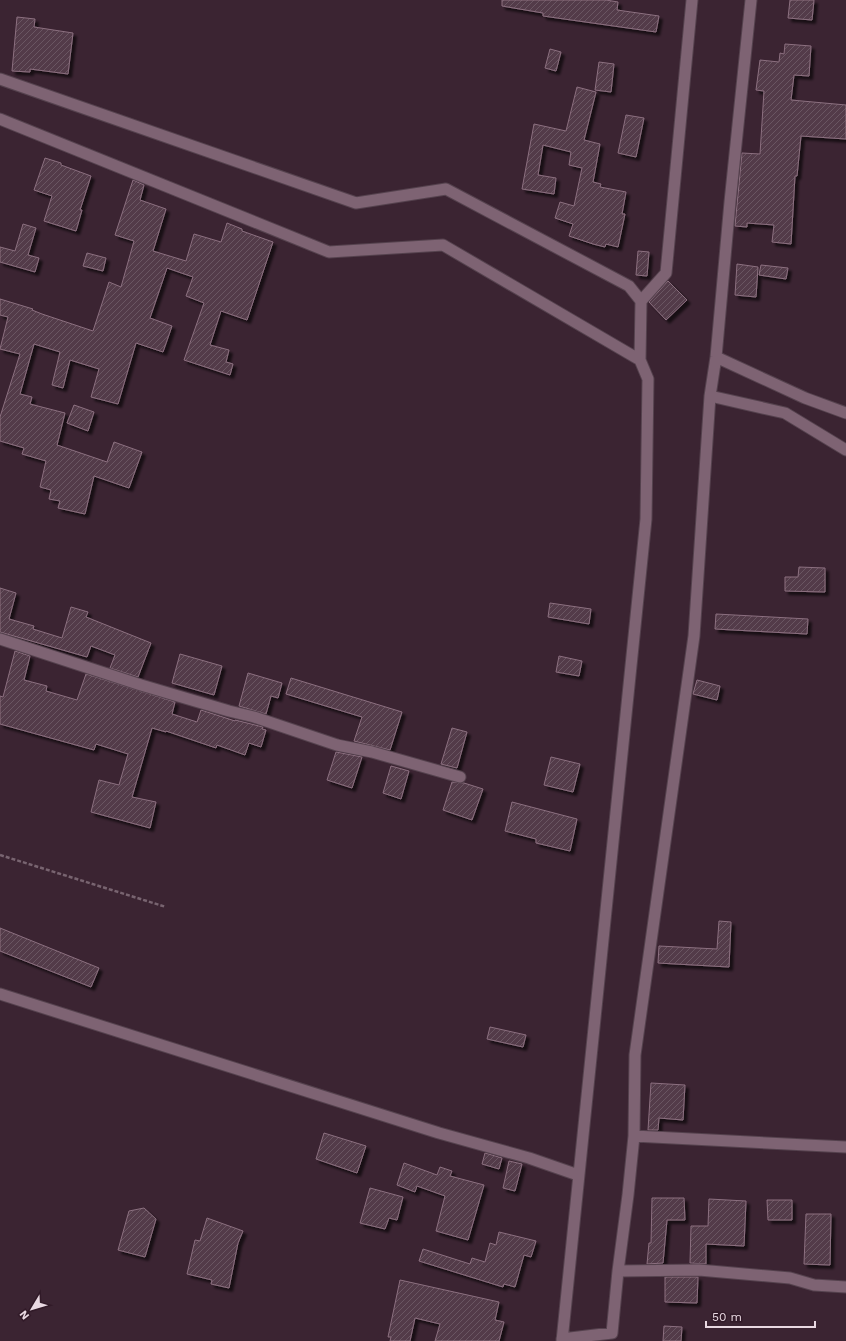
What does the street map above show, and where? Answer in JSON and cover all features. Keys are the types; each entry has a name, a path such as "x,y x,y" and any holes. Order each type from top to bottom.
{"street":[{"path":"641,301 666,273 692,0"},
{"path":"0,79 356,203 446,189 629,286 641,301 640,360 648,379 646,519 562,1340 612,1333 634,1136 635,1055 694,636 710,396 716,357 751,0"},
{"path":"0,119 329,252 443,244 640,360"},
{"path":"716,357 805,398 846,413"},
{"path":"710,396 785,413 846,450"},
{"path":"0,639 141,685 229,711 254,716 338,745 372,752 460,777"},
{"path":"0,994 439,1133 529,1158 578,1175"},
{"path":"634,1136 846,1147"},
{"path":"618,1270 699,1270 790,1278 814,1285 846,1287"}],"path":[{"path":"0,855 166,907"}],"building":[{"path":"502,0 606,0 618,2 617,10 659,16 656,32 543,16 543,13 502,6"},
{"path":"790,0 814,0 812,20 788,18"},
{"path":"17,17 35,19 34,27 73,33 68,74 30,69 30,72 12,71"},
{"path":"785,44 811,46 809,76 794,75 791,100 846,105 846,139 801,136 797,176 795,176 791,244 772,242 774,225 747,223 747,227 735,226 742,153 760,154 764,91 756,90 760,60 779,62 780,53 784,54"},
{"path":"550,49 561,52 556,71 545,68"},
{"path":"599,62 614,64 611,92 595,90"},
{"path":"577,87 596,92 584,140 600,144 593,182 601,184 600,187 626,192 622,214 625,214 618,247 606,244 605,247 569,236 573,224 555,218 560,202 574,206 582,168 569,165 571,152 543,145 538,175 556,178 554,194 522,189 534,124 566,131"},
{"path":"626,115 644,118 636,157 618,153"},
{"path":"45,158 91,176 80,210 82,210 76,231 44,221 52,196 34,190"},
{"path":"133,180 144,185 140,200 166,209 153,251 186,261 194,234 221,242 227,223 242,229 242,231 273,242 247,320 221,311 210,345 229,350 226,362 233,364 230,375 184,360 204,303 186,296 193,277 167,268 150,318 172,326 163,352 136,343 118,404 91,397 99,369 70,360 63,388 52,385 60,352 34,344 20,394 32,397 30,404 65,413 57,445 107,462 114,442 142,452 129,488 94,476 85,514 58,508 60,501 49,499 51,490 40,487 46,461 22,454 24,448 0,441 0,417 20,354 0,349 8,317 0,315 0,299 33,309 32,310 42,314 93,331 109,282 121,287 134,241 115,235"},
{"path":"23,224 36,228 28,255 39,258 35,272 0,262 0,247 15,251"},
{"path":"638,251 649,252 647,276 636,275"},
{"path":"87,253 106,258 103,271 83,266"},
{"path":"737,264 758,267 756,297 735,295"},
{"path":"761,265 788,268 786,279 759,275"},
{"path":"668,281 687,300 666,320 649,302"},
{"path":"74,405 94,412 88,431 67,423"},
{"path":"799,567 825,568 825,592 785,591 785,577 798,577"},
{"path":"0,588 16,593 9,619 34,626 33,629 62,638 71,607 88,612 86,617 151,643 138,677 110,668 115,655 91,646 87,657 0,632"},
{"path":"550,603 591,609 589,624 548,617"},
{"path":"716,614 808,619 807,634 715,629"},
{"path":"15,651 30,656 24,680 47,686 46,691 77,700 86,674 175,702 172,714 197,722 201,710 235,721 263,727 262,729 266,730 261,747 249,743 245,755 217,745 216,748 166,731 152,728 132,797 156,802 150,828 91,812 99,780 119,785 128,754 96,744 94,750 0,724 0,696 3,697"},
{"path":"180,654 222,666 214,695 172,683"},
{"path":"559,656 582,661 579,676 556,672"},
{"path":"248,673 282,683 278,698 271,696 266,714 239,706"},
{"path":"291,678 402,712 390,750 354,741 362,717 286,694"},
{"path":"697,680 720,686 717,700 693,694"},
{"path":"452,728 467,732 457,768 441,764"},
{"path":"336,752 362,757 352,788 327,780"},
{"path":"551,757 580,764 573,792 544,785"},
{"path":"391,766 409,771 401,799 383,793"},
{"path":"452,782 464,783 483,789 472,820 443,810"},
{"path":"512,802 577,819 570,851 536,843 536,839 505,831"},
{"path":"719,921 731,922 729,967 658,963 659,946 717,949"},
{"path":"0,928 99,968 91,987 0,951"},
{"path":"490,1027 526,1035 523,1047 487,1039"},
{"path":"651,1083 685,1085 683,1120 659,1118 658,1130 648,1130"},
{"path":"324,1133 366,1146 357,1173 316,1159"},
{"path":"485,1153 502,1158 499,1169 482,1164"},
{"path":"509,1161 522,1164 515,1191 503,1188"},
{"path":"404,1163 437,1175 440,1167 452,1171 450,1176 484,1185 468,1240 436,1231 445,1196 417,1186 415,1192 397,1185"},
{"path":"370,1188 403,1197 397,1220 389,1218 385,1229 360,1223"},
{"path":"652,1198 684,1198 685,1220 667,1220 663,1263 647,1264 649,1243 651,1243"},
{"path":"709,1199 746,1201 744,1246 706,1244 706,1264 690,1263 691,1226 708,1226"},
{"path":"767,1200 792,1200 792,1220 768,1220"},
{"path":"144,1208 156,1219 145,1257 118,1250 129,1211"},
{"path":"806,1214 831,1214 830,1265 804,1264"},
{"path":"207,1218 243,1231 238,1243 229,1288 211,1284 212,1280 187,1274 195,1240 200,1241"},
{"path":"499,1232 536,1241 531,1257 524,1255 515,1287 504,1284 503,1287 419,1261 423,1249 470,1264 472,1258 485,1262 490,1243 496,1245"},
{"path":"665,1277 698,1277 697,1303 665,1302"},
{"path":"400,1280 499,1302 495,1320 504,1322 499,1341 435,1341 440,1324 415,1318 410,1341 390,1341 391,1337 388,1337"},
{"path":"664,1326 682,1327 681,1341 663,1341"}]}
